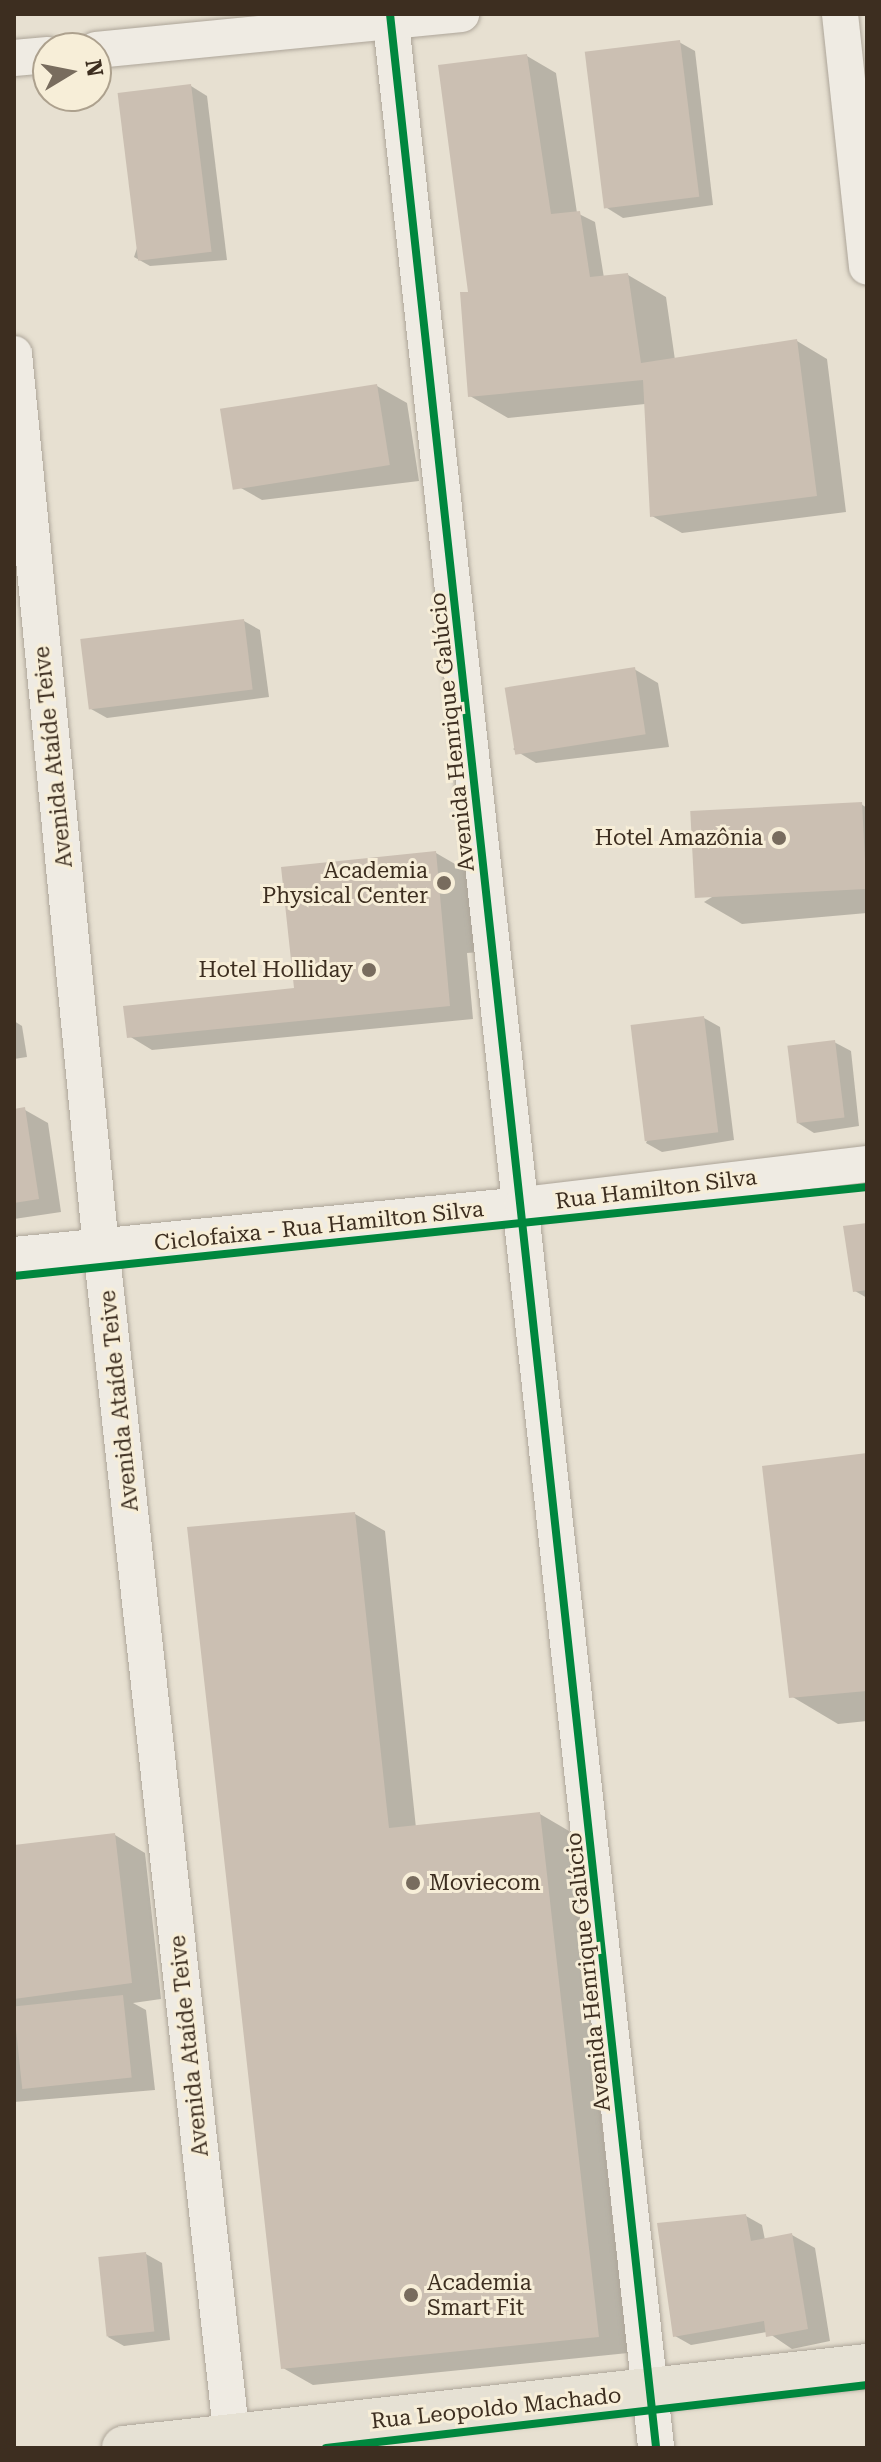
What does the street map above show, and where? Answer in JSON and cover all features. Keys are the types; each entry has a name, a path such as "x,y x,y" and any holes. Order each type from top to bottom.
{"main road":[{"name":"Rua Leopoldo Machado","path":"124,2448 233,2442 867,2366"}],"street":[{"path":"112,48 391,18 461,14"},
{"path":"840,14 867,267"},
{"name":"Avenida Henrique Galúcio","path":"391,18 523,1205 656,2448"},
{"name":"Avenida Ataíde Teive","path":"14,354 101,1247 233,2442"},
{"name":"Rua Hamilton Silva","path":"14,1255 523,1205 867,1164"}],"building":[{"path":"680,40 699,197 604,209 585,52"},
{"path":"527,54 551,214 580,211 590,277 628,273 641,363 797,339 817,496 650,517 643,380 468,397 460,292 468,292 438,65"},
{"path":"191,84 212,252 138,261 118,93"},
{"path":"377,384 390,465 233,490 220,409"},
{"path":"244,619 253,689 89,710 80,639"},
{"path":"635,667 646,734 515,755 505,688"},
{"name":"Hotel Amazônia","path":"862,802 867,889 695,898 690,811"},
{"path":"436,851 450,1006 127,1038 123,1006 294,988 281,867"},
{"path":"704,1016 718,1132 645,1141 631,1025"},
{"path":"835,1040 845,1117 797,1123 787,1046"},
{"path":"25,1107 39,1199 14,1203 14,1109"},
{"path":"867,1223 867,1290 853,1292 843,1226"},
{"path":"867,1453 867,1691 789,1698 762,1466"},
{"path":"355,1512 389,1828 540,1812 599,2337 281,2369 187,1527"},
{"path":"115,1833 132,1983 14,1999 14,1845"},
{"path":"123,1995 132,2078 22,2089 14,2006"},
{"path":"746,2214 751,2241 792,2233 808,2329 766,2337 764,2321 673,2337 657,2223"},
{"path":"146,2252 154,2332 107,2337 98,2257"}],"cycle path":[{"path":"390,14 656,2448"},
{"name":"Ciclofaixa - Rua Hamilton Silva","path":"14,1276 867,1187"},
{"path":"326,2448 867,2385"}],"place":[{"name":"Hotel Amazônia","path":"779,838"},
{"name":"Academia Physical Center","path":"444,883"},
{"name":"Hotel Holliday","path":"369,970"},
{"name":"Moviecom","path":"413,1883"},
{"name":"Academia Smart Fit","path":"411,2295"}]}
